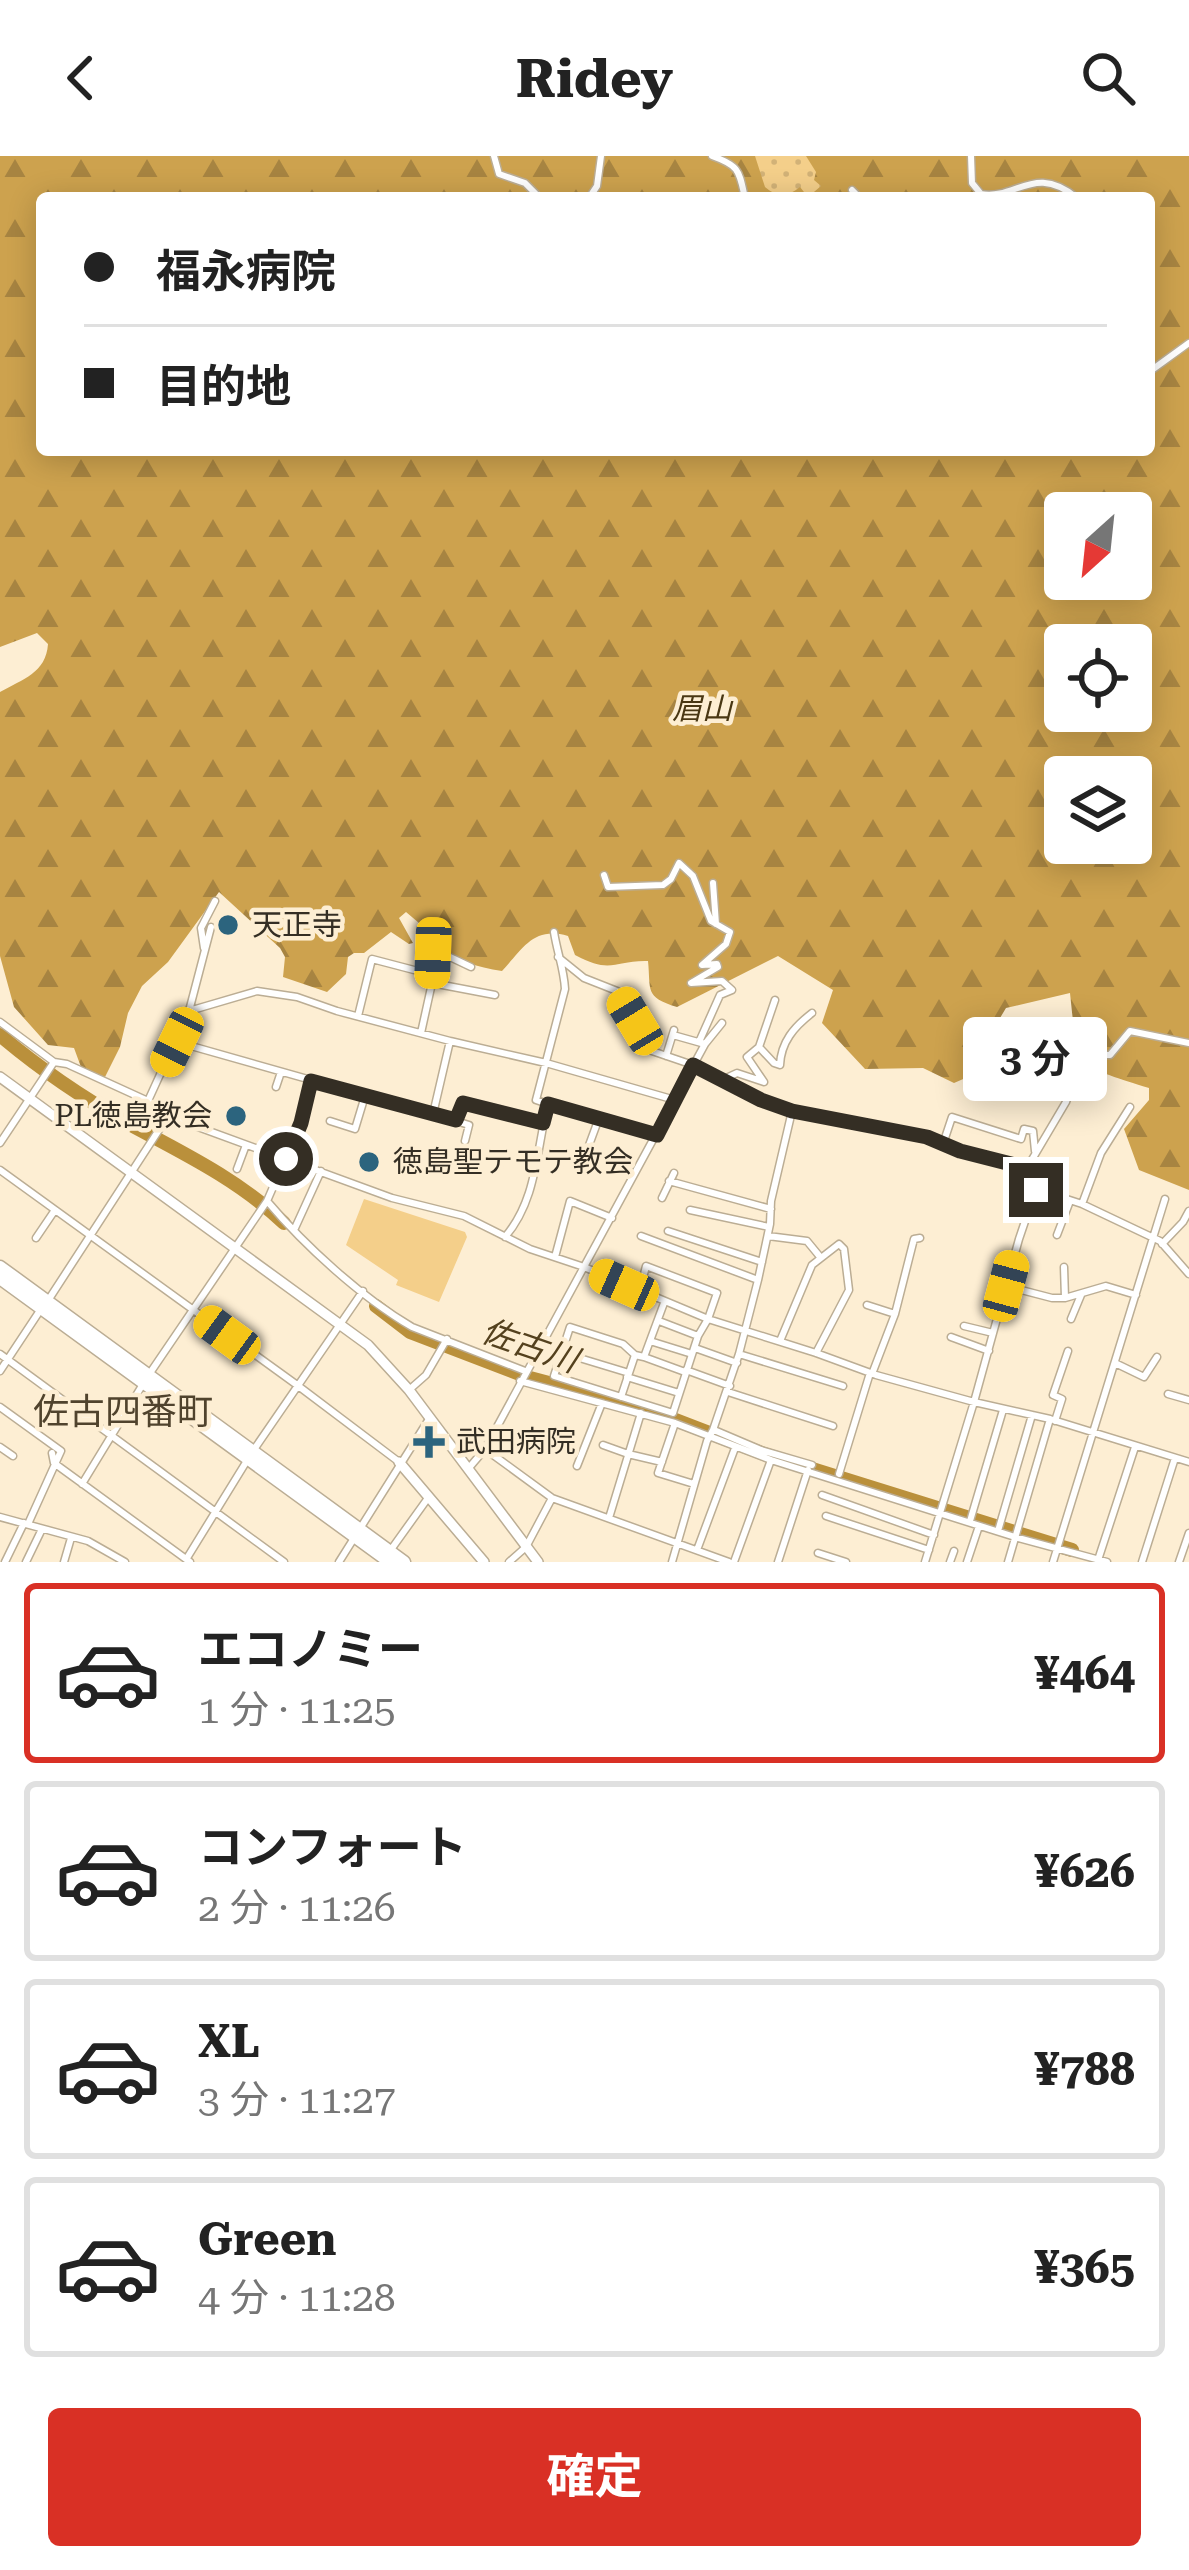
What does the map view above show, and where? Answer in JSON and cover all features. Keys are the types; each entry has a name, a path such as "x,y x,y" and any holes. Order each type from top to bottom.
{"highway":[{"path":"0,1267 389,1557 404,1562"},
{"path":"0,1278 45,1305"}],"street":[{"path":"494,156 499,174 525,182 534,192"},
{"path":"594,192 601,156"},
{"path":"712,156 736,167 745,192"},
{"path":"971,156 972,183 979,192"},
{"path":"1003,192 1036,182 1067,192"},
{"path":"1155,368 1189,343"},
{"path":"468,1469 484,1449 657,1135 693,1065 720,995 732,990 722,981 691,983 718,967 702,965 726,944 730,932 711,921 693,876 679,862 663,885 608,887 604,875"},
{"path":"713,883 716,924"},
{"path":"204,950 201,928 214,901"},
{"path":"148,1101 189,1011 211,927"},
{"path":"554,932 565,989 536,1100 657,1135"},
{"path":"421,1034 433,952 471,967"},
{"path":"558,957 584,978 617,991 652,1051 792,1111 927,1137 1027,1168"},
{"path":"358,1016 372,959 414,970"},
{"path":"432,983 495,995"},
{"path":"189,1011 257,991 297,997 675,1100"},
{"path":"722,1080 737,1073 764,1082 747,1057 759,1047 776,1000"},
{"path":"759,1047 780,1065 781,1051 796,1025 812,1013"},
{"path":"0,1022 51,1065 67,1064 168,1115 392,1198 464,1216 530,1250 584,1267 664,1303 871,1373 1189,1462"},
{"path":"702,1043 722,1023"},
{"path":"1027,1168 1066,1102 1071,1062 1087,1055 1110,1055 1130,1031 1189,1042"},
{"path":"666,1056 673,1032 702,1043"},
{"path":"433,1115 450,1041"},
{"path":"177,1042 456,1120 469,1125 465,1141"},
{"path":"0,1143 51,1065"},
{"path":"276,1087 280,1072"},
{"path":"0,1077 368,1345 409,1390 538,1562"},
{"path":"82,1484 146,1379 266,1203 301,1123 311,1081"},
{"path":"333,1125 355,1129 365,1096"},
{"path":"456,1120 463,1103 543,1123"},
{"path":"505,1238 520,1220 530,1194 548,1104"},
{"path":"1082,1204 1100,1153 1130,1107"},
{"path":"672,1562 738,1358 792,1111"},
{"path":"0,1371 168,1115"},
{"path":"943,1144 952,1117 1021,1139 1024,1129 1033,1131 1035,1154"},
{"path":"585,1156 599,1118"},
{"path":"237,1169 246,1145"},
{"path":"925,1562 1036,1190 1027,1168"},
{"path":"0,1170 399,1462 484,1562"},
{"path":"295,1229 321,1171"},
{"path":"662,1198 674,1172"},
{"path":"669,1181 771,1209"},
{"path":"1036,1190 1082,1204 1157,1241 1189,1274"},
{"path":"1053,1562 1113,1362 1157,1241 1165,1199"},
{"path":"555,1257 570,1201 612,1218"},
{"path":"1057,1235 1070,1201"},
{"path":"266,1203 361,1293 412,1327 523,1375 621,1396 673,1413 717,1293 646,1266 644,1274"},
{"path":"36,1238 55,1210"},
{"path":"1157,1241 1186,1221 1189,1211"},
{"path":"694,1212 807,1241 821,1258"},
{"path":"668,1231 762,1262"},
{"path":"641,1236 758,1280"},
{"path":"839,1474 895,1314 914,1239 920,1238"},
{"path":"780,1342 812,1265 839,1244 844,1249 849,1290 816,1353"},
{"path":"1064,1268 1065,1298"},
{"path":"1006,1286 1052,1298 1106,1286 1136,1295"},
{"path":"52,1453 54,1463 186,1561 250,1455 361,1293"},
{"path":"1071,1319 1081,1294"},
{"path":"621,1396 664,1303"},
{"path":"867,1305 895,1314"},
{"path":"659,1321 698,1336"},
{"path":"964,1326 993,1334"},
{"path":"552,1383 570,1327 833,1426"},
{"path":"951,1337 989,1351"},
{"path":"650,1341 843,1386"},
{"path":"409,1390 426,1375 445,1343"},
{"path":"1008,1562 1062,1399 1053,1395 1068,1351"},
{"path":"562,1353 679,1394"},
{"path":"0,1354 284,1562"},
{"path":"1113,1362 1144,1377 1157,1357"},
{"path":"552,1383 602,1403 712,1433 1102,1560 1135,1447"},
{"path":"1168,1394 1189,1400"},
{"path":"577,1466 602,1403"},
{"path":"0,1407 61,1451 5,1562"},
{"path":"967,1562 973,1521 1003,1410"},
{"path":"609,1518 641,1413"},
{"path":"999,1529 1032,1415"},
{"path":"339,1562 429,1419"},
{"path":"675,1423 658,1473 694,1484"},
{"path":"712,1433 735,1448 810,1467"},
{"path":"603,1445 662,1462"},
{"path":"0,1447 13,1456"},
{"path":"697,1550 735,1448"},
{"path":"484,1449 552,1498 732,1562 771,1460"},
{"path":"1142,1562 1175,1458"},
{"path":"778,1562 810,1467"},
{"path":"822,1495 934,1534"},
{"path":"389,1557 428,1498"},
{"path":"509,1562 526,1547 552,1498"},
{"path":"826,1516 929,1550"},
{"path":"0,1517 88,1541 125,1562"},
{"path":"26,1562 42,1529"},
{"path":"1179,1562 1189,1534"},
{"path":"64,1562 70,1538"},
{"path":"99,1562 104,1551"},
{"path":"950,1562 954,1551"},
{"path":"818,1553 846,1562"}],"shaded area":[{"path":"755,156 806,156 821,186 814,192 800,187 772,192 765,187"},
{"path":"364,1199 465,1232 467,1237 439,1302 396,1285 398,1280 346,1245"}],"green space":[{"name":"眉山","path":"0,156 1189,156 1189,1190 1139,1170 1124,1129 1149,1100 1149,1088 1107,1074 1085,1060 1075,1037 1070,993 1006,1008 994,1028 991,1067 954,1083 923,1068 865,1069 822,1023 833,990 778,956 677,1007 654,996 648,961 597,964 575,955 568,936 546,934 530,942 502,971 493,970 432,950 419,923 406,912 399,918 413,943 391,932 364,953 354,953 348,957 346,974 327,992 283,977 285,957 280,948 219,892 168,962 142,986 105,1077 81,1067 74,1048 48,1045 14,1007 0,956 0,692 38,669 48,644 37,633 0,647"}],"waterway":[{"name":"佐古川","path":"0,1035 95,1104 229,1180 284,1223"},
{"name":"佐古川","path":"376,1306 410,1332 530,1378 647,1409 764,1454 1072,1550"}],"place":[{"name":"天正寺","path":"228,925"},
{"name":"PL徳島教会","path":"236,1116"},
{"name":"徳島聖テモテ教会","path":"369,1162"},
{"name":"武田病院","path":"429,1442"}],"district":[{"name":"佐古四番町","path":"123,1411"}],"route":[{"path":"286,1159 311,1081 456,1120 463,1103 543,1123 548,1104 657,1135 693,1065 792,1111 927,1137 960,1151 1027,1168 1036,1190"}]}
